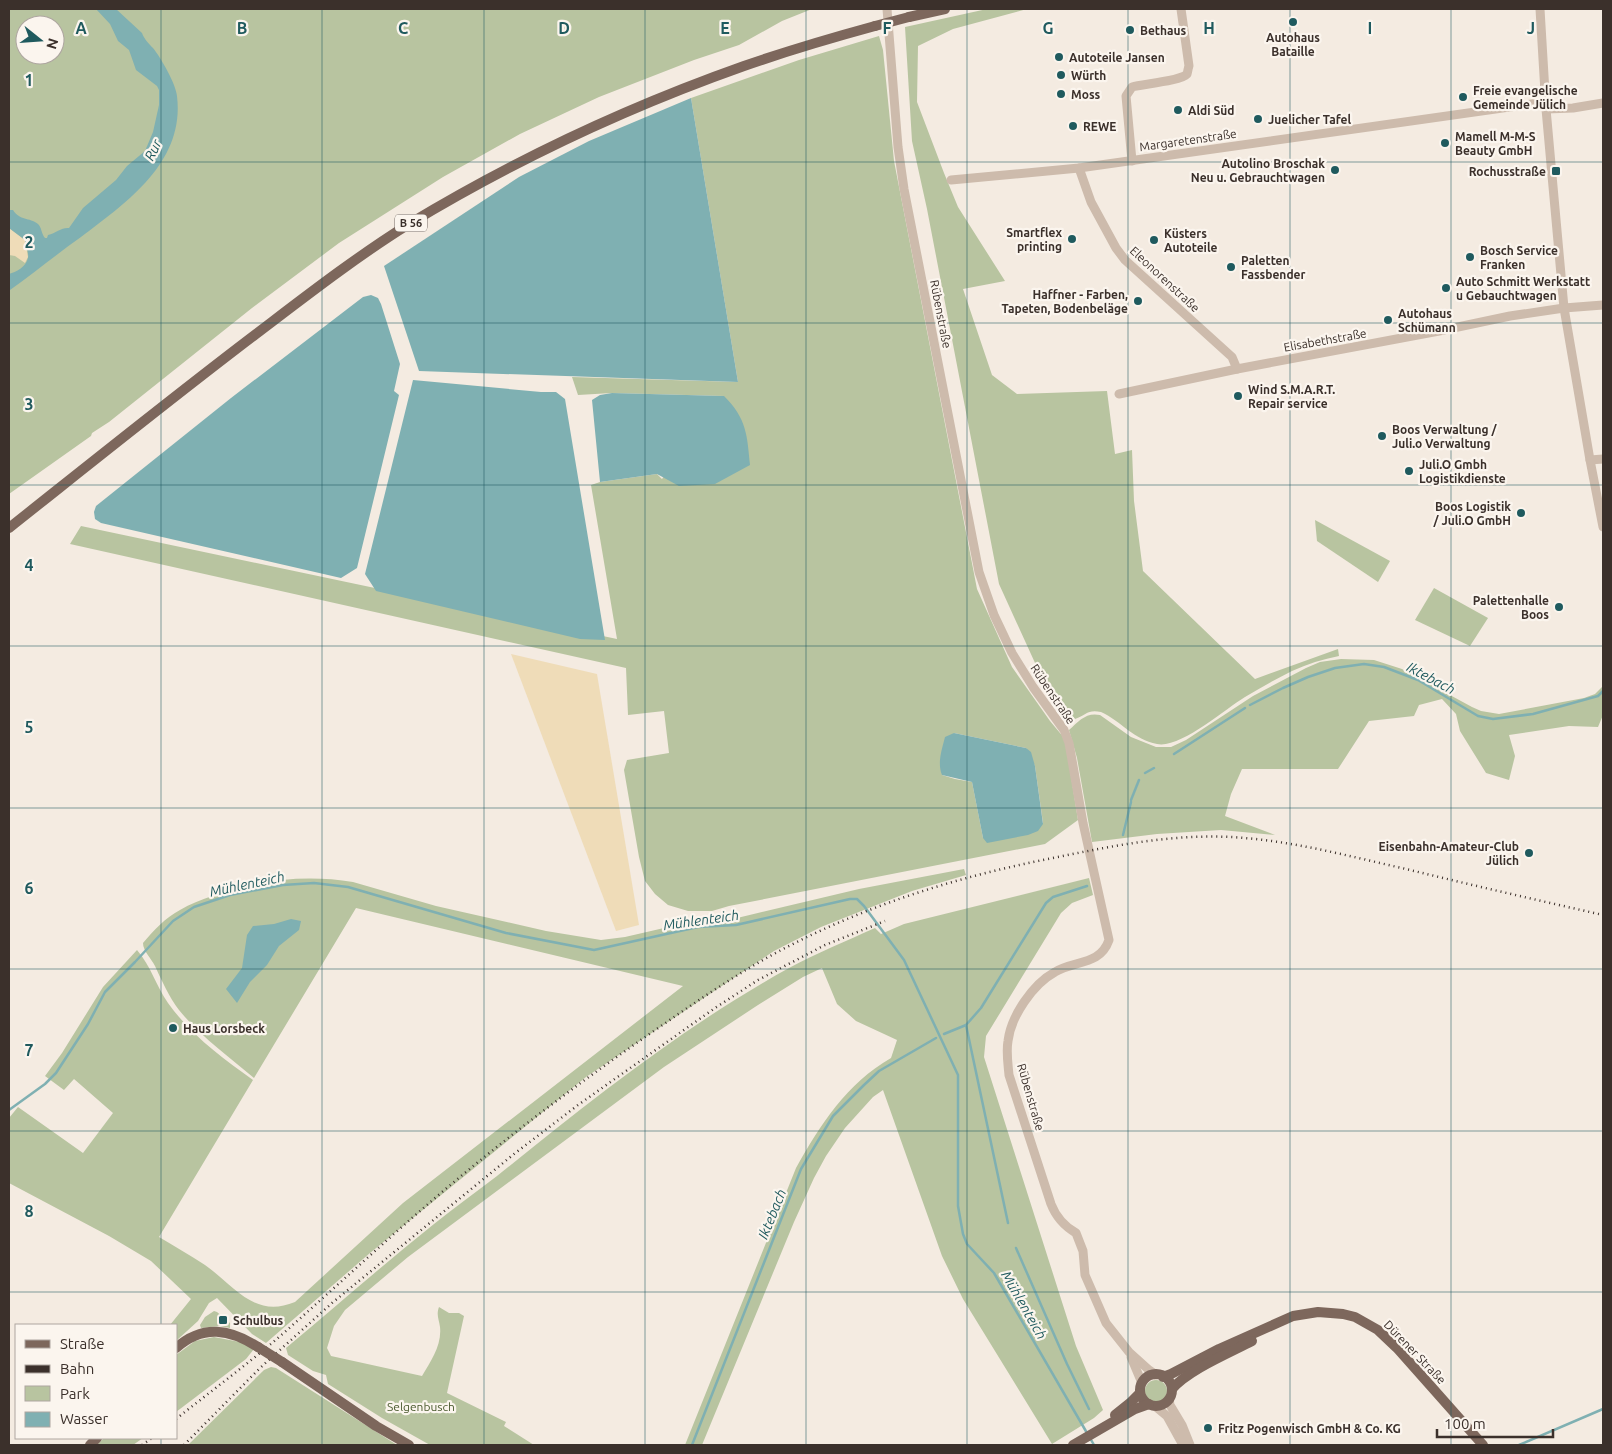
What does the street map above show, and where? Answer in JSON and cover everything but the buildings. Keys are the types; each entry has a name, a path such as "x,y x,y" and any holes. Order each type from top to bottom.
{"main road":[{"name":"B 56","path":"9,528 228,355 314,290 408,225 491,177 632,110 744,66 875,26 945,9"},
{"name":"Dürener Straße","path":"1160,1376 1172,1374 1219,1349 1293,1316 1330,1312 1343,1314 1355,1317 1378,1330 1397,1348 1483,1445"},
{"name":"Dürener Straße","path":"1170,1394 1177,1383 1192,1373 1310,1313"},
{"path":"178,1347 194,1336 206,1332 219,1332 239,1336 282,1362 376,1426 409,1445"},
{"path":"1077,1443 1096,1431 1130,1403 1148,1377 1160,1376 1170,1384 1170,1394 1160,1406 1152,1405 1135,1409 1096,1431"},
{"path":"1141,1388 1143,1400 1152,1405"}],"street":[{"name":"Rübenstraße","path":"886,9 898,147 904,189 979,572 994,615 1012,654 1064,730 1070,743 1083,823 1109,940 1106,948 1097,957 1056,971 1032,991 1013,1024 1008,1040 1007,1058 1009,1075 1053,1210 1066,1227 1076,1233 1084,1251 1085,1275 1106,1323 1129,1352 1149,1370 1160,1376"},
{"path":"1132,160 1126,96 1132,87 1179,79 1186,74 1189,66 1181,9"},
{"path":"1540,9 1546,105 1564,308 1603,527"},
{"name":"Margaretenstraße","path":"951,180 1079,168 1546,105 1573,108 1603,103"},
{"name":"Eleonorenstraße","path":"1079,168 1090,202 1116,248 1125,260 1232,358 1237,369"},
{"name":"Elisabethstraße","path":"1119,394 1510,316 1564,308 1603,305"},
{"path":"1590,460 1603,459"},
{"name":"Rübenstraße","path":"1129,1352 1141,1388"},
{"path":"1170,1394 1170,1405 1182,1425 1190,1445"},
{"path":"1152,1405 1167,1416 1183,1445"}],"green space":[{"path":"9,9 812,9 782,21 739,45 694,60 599,97 520,134 443,177 339,243 252,308 109,422 92,433 91,436 9,494"},
{"path":"987,9 1027,9 953,29 918,46 917,102 958,207 1005,281 963,289 992,375 1017,394 1107,391 1115,454 1132,450 1134,501 1143,571 1255,679 1338,649 1339,656 1309,664 1286,674 1245,697 1202,727 1167,744 1157,744 1141,739 1101,712 1090,712 1075,719 1046,687 999,584 927,209 912,141 905,27"},
{"path":"879,36 883,50 894,161 977,589 1012,667 1065,739 1078,820 1045,844 729,906 712,911 688,911 668,905 655,894 645,881 624,770 627,760 669,753 664,711 628,715 626,668 70,544 81,526 617,639 591,485 657,474 662,479 724,396 612,393 578,395 572,377 738,382 691,98 799,60","holes":["954,733 1026,748 1035,766 1043,823 983,838 972,782 942,775"]},
{"path":"1315,520 1390,561 1378,582 1317,541"},
{"path":"1434,588 1488,618 1470,646 1415,620"},
{"path":"1341,659 1374,660 1402,669 1472,707 1481,711 1499,714 1584,698 1595,694 1603,686 1603,715 1598,727 1569,726 1509,735 1515,756 1509,780 1486,773 1460,731 1456,714 1442,699 1419,705 1414,716 1369,721 1338,769 1242,769 1231,794 1225,816 1275,835 1221,830 1157,834 1092,842 1077,758 1069,730 1080,721 1087,716 1100,715 1131,737 1156,747 1171,747 1186,740 1253,696 1306,668 1320,662"},
{"path":"964,869 966,875 912,891 821,927 774,951 586,1077 370,1253 266,1343 252,1334 217,1298 209,1303 198,1321 178,1339 178,1324 171,1324 191,1299 151,1261 109,1236 9,1183 9,1118 18,1107 83,1153 113,1113 74,1079 64,1090 45,1076 62,1053 103,987 137,950 177,1015 218,1054 253,1080 159,1237 205,1265 246,1298 256,1303 268,1306 281,1306 295,1302 403,1203 683,986 356,908 254,1078 205,1037 179,1010 146,952 143,943 169,917 188,906 229,890 264,882 317,879 353,882 436,906 546,931 601,940 625,937 690,922 713,922 733,919 859,889"},
{"name":"Selgenbusch","path":"1089,878 1093,895 1072,903 1061,913 986,1036 984,1057 1076,1346 1103,1410 1094,1418 1052,1444 963,1299 942,1256 883,1090 873,1097 845,1128 826,1156 794,1222 702,1445 685,1445 796,1168 836,1106 861,1080 891,1058 897,1040 856,1021 837,1004 822,968 803,977 758,1005 664,1067 408,1257 345,1310 334,1326 327,1348 331,1356 422,1376 435,1353 439,1340 439,1307 449,1313 459,1313 464,1316 447,1393 506,1422 504,1426 534,1445 430,1445 328,1384 326,1375 313,1371 288,1355 286,1348 442,1218 638,1066 712,1014 750,991 789,968 875,928 881,934 904,924"},
{"path":"214,1311 230,1323 230,1328 220,1326 201,1328 200,1325 205,1317"},
{"path":"214,1337 240,1342 254,1349 246,1359 178,1410 178,1354 195,1341"},
{"path":"271,1367 276,1368 397,1445 188,1445 264,1370"},
{"path":"1152,1380 1160,1380 1167,1387 1167,1395 1160,1402 1152,1402 1145,1395 1145,1387"},
{"path":"103,1439 142,1439 133,1445 97,1445"}],"sand":[{"path":"9,228 25,240 28,257 25,263 15,256 9,255"},
{"path":"511,654 597,674 639,925 616,931"}],"water":[{"name":"Rur","path":"96,9 116,9 142,33 164,64 177,96 177,120 172,141 162,160 134,194 99,224 10,290 9,274 23,266 27,261 28,251 25,240 9,228 9,210 13,210 19,216 38,224 45,238 61,229 69,228 83,208 116,180 127,166 145,151 153,132 159,105 159,90 157,86 136,70 129,50 118,41 110,24"},
{"path":"691,98 738,382 419,371 384,266 519,177 589,141"},
{"path":"371,295 378,298 381,304 400,364 394,391 399,395 357,568 341,578 101,523 95,519 94,512 96,506 231,398 363,297"},
{"path":"413,380 556,392 565,399 605,640 580,639 376,591 365,574"},
{"path":"612,393 724,396 732,404 742,420 748,445 750,465 715,484 679,486 657,474 600,482 592,400 600,395"},
{"path":"954,733 1026,748 1031,752 1035,766 1043,824 1038,831 1028,835 987,843 983,838 972,782 942,775 940,766 945,737"},
{"path":"291,919 301,921 299,930 279,946 267,965 250,982 237,1003 226,989 242,968 247,935 253,926 274,924"}],"waterway":[{"name":"Iktebach","path":"1250,705 1308,677 1335,668 1364,664 1384,667 1418,680 1478,716 1493,719 1533,714 1598,696 1603,691"},
{"name":"Iktebach","path":"1174,754 1245,708"},
{"name":"Iktebach","path":"1145,773 1154,768"},
{"name":"Iktebach","path":"1131,800 1139,780"},
{"name":"Iktebach","path":"1123,835 1131,802"},
{"name":"Mühlenteich","path":"9,1110 45,1084 56,1073 88,1024 105,992 173,921 194,907 230,895 283,885 314,883 348,887 506,933 594,950 698,927 736,925 857,899 904,960 958,1075 958,1206 963,1234 967,1244 994,1273 1087,1433"},
{"name":"Iktebach","path":"944,1034 966,1025 981,1008 1046,903 1053,897 1087,886"},
{"path":"966,1025 1008,1223"},
{"name":"Iktebach","path":"692,1445 801,1169 833,1116 864,1085 879,1071 936,1038"},
{"path":"1016,1248 1089,1409"},
{"name":"Mühlenteich","path":"1519,1445 1603,1409"},
{"name":"Mühlenteich","path":"1090,1438 1094,1445"}],"railway":[{"path":"178,1417 278,1338 405,1224 472,1167 597,1071 698,1000 785,948 850,918 916,893 984,873 1097,849 1186,837 1230,837 1275,841 1319,849 1603,915"},
{"path":"184,1445 260,1368 332,1303 514,1154 578,1105 715,1008 758,980 825,945 885,921"},
{"path":"142,1445 151,1439"}],"place":[{"name":"Autohaus Bataille","path":"1293,22"},
{"name":"Bethaus","path":"1130,30"},
{"name":"Autoteile Jansen","path":"1059,57"},
{"name":"Würth","path":"1061,75"},
{"name":"Moss","path":"1061,94"},
{"name":"Freie evangelische Gemeinde Jülich","path":"1463,97"},
{"name":"Aldi Süd","path":"1178,110"},
{"name":"Juelicher Tafel","path":"1258,119"},
{"name":"REWE","path":"1073,126"},
{"name":"Mamell M-M-S Beauty GmbH","path":"1445,143"},
{"name":"Autolino Broschak Neu u. Gebrauchtwagen","path":"1335,170"},
{"name":"Rochusstraße","path":"1556,171"},
{"name":"Smartflex printing","path":"1072,239"},
{"name":"Küsters Autoteile","path":"1154,240"},
{"name":"Bosch Service Franken","path":"1470,257"},
{"name":"Paletten Fassbender","path":"1231,267"},
{"name":"Auto Schmitt Werkstatt u Gebauchtwagen","path":"1446,288"},
{"name":"Haffner - Farben, Tapeten, Bodenbeläge","path":"1138,301"},
{"name":"Autohaus Schümann","path":"1388,320"},
{"name":"Wind S.M.A.R.T. Repair service","path":"1238,396"},
{"name":"Boos Verwaltung / Juli.o Verwaltung","path":"1382,436"},
{"name":"Juli.O Gmbh Logistikdienste","path":"1409,471"},
{"name":"Boos Logistik / Juli.O GmbH","path":"1521,513"},
{"name":"Palettenhalle Boos","path":"1559,607"},
{"name":"Eisenbahn-Amateur-Club Jülich","path":"1529,853"},
{"name":"Haus Lorsbeck","path":"173,1028"},
{"name":"Schulbus","path":"223,1320"},
{"name":"Fritz Pogenwisch GmbH & Co. KG","path":"1208,1428"}]}
